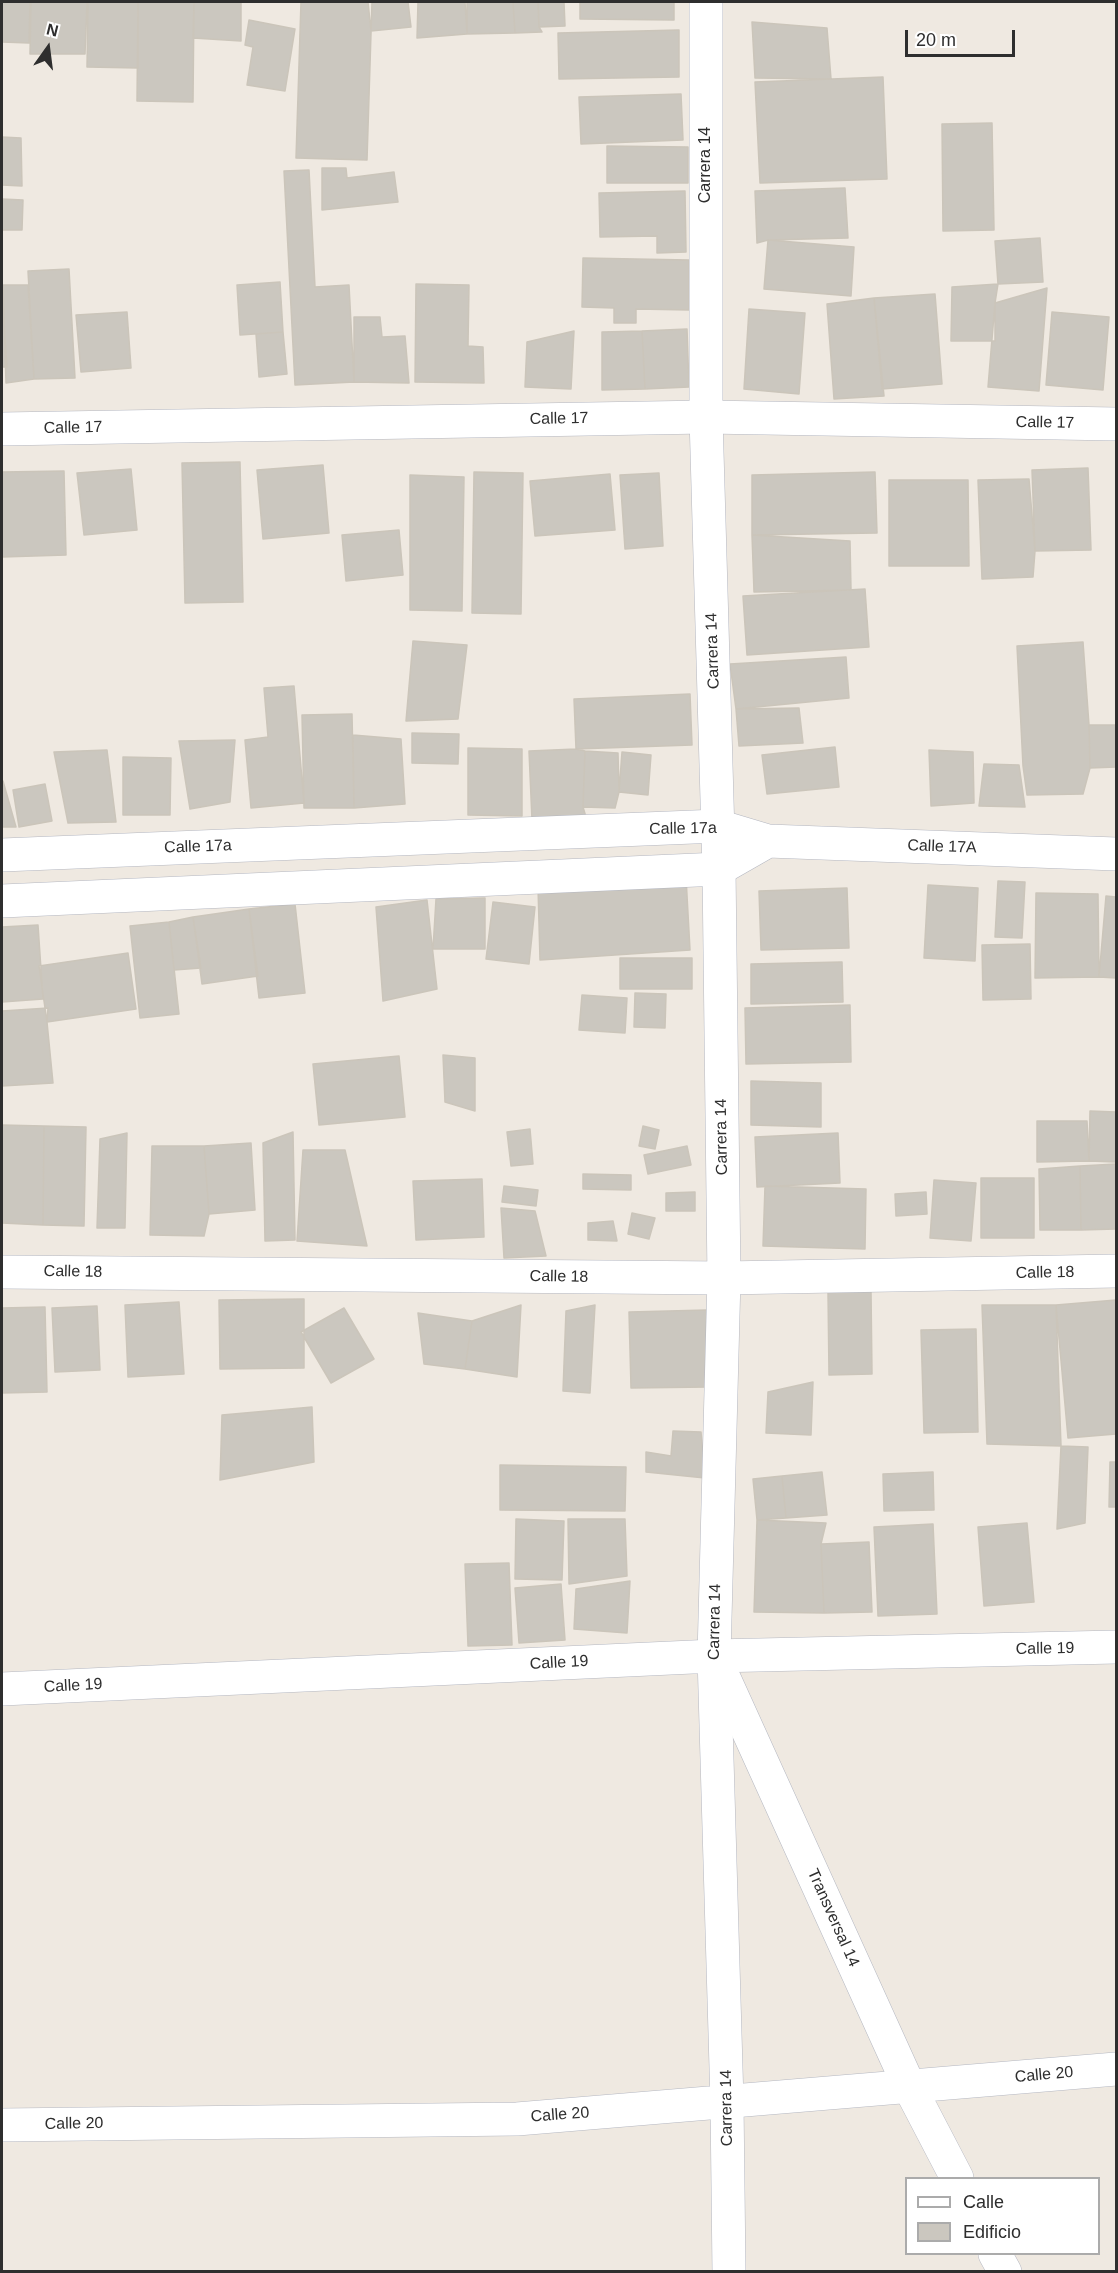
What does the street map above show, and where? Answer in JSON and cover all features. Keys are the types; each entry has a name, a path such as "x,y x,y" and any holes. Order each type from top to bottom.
{"street":[{"name":"Carrera 14","path":"706,2 706,417 719,869 724,1278 714,1656 727,2102 729,2271"},
{"name":"Calle 17","path":"2,429 706,417 1116,424"},
{"name":"Calle 17a","path":"2,855 718,826 768,841"},
{"name":"Calle 17A","path":"768,841 1116,854"},
{"path":"2,901 719,869 768,841"},
{"name":"Calle 18","path":"2,1272 724,1278 1116,1271"},
{"name":"Calle 19","path":"2,1689 714,1656 1116,1647"},
{"name":"Transversal 14","path":"714,1656 909,2086 956,2177"},
{"name":"Calle 20","path":"2,2125 517,2119 1116,2069"},
{"path":"996,2255 1005,2271"}],"building":[{"path":"2,2 30,2 29,43 2,42"},
{"path":"31,2 87,2 85,54 30,54"},
{"path":"88,2 138,2 138,68 87,67"},
{"path":"138,2 194,2 193,102 137,101"},
{"path":"194,2 241,2 241,41 193,38"},
{"path":"301,2 372,2 367,160 296,158"},
{"path":"368,2 408,2 411,27 371,31"},
{"path":"418,2 465,2 467,34 417,38"},
{"path":"467,2 513,2 515,33 467,34"},
{"path":"513,2 538,2 539,27 542,32 515,33"},
{"path":"538,2 564,2 565,26 539,27"},
{"path":"580,2 674,2 674,20 580,19"},
{"path":"249,20 295,29 285,91 247,85 253,47 245,45"},
{"path":"752,22 827,28 831,79 755,78"},
{"path":"679,30 679,77 559,79 558,33"},
{"path":"883,77 887,179 760,183 755,82"},
{"path":"681,94 683,140 581,144 579,97"},
{"path":"992,123 994,230 943,231 942,124"},
{"path":"2,137 21,138 22,186 2,185"},
{"path":"607,146 688,147 688,183 607,183"},
{"path":"322,168 346,168 347,178 394,172 398,202 322,210"},
{"path":"309,170 315,287 349,285 354,382 295,385 284,171"},
{"path":"845,188 848,238 768,240 757,243 755,191"},
{"path":"685,191 686,252 657,253 657,236 600,237 599,193"},
{"path":"2,199 23,200 22,230 2,230"},
{"path":"1040,238 1043,282 998,284 995,241"},
{"path":"768,240 854,247 851,296 764,289"},
{"path":"583,258 689,260 689,310 636,309 636,323 614,323 614,308 582,307"},
{"path":"69,269 75,378 34,379 28,271"},
{"path":"280,282 283,332 240,335 237,285"},
{"path":"416,284 469,285 468,346 483,347 484,383 415,382"},
{"path":"998,284 995,303 995,341 951,341 952,287"},
{"path":"3,285 28,285 34,379 6,383"},
{"path":"1047,288 1039,391 988,387 995,303"},
{"path":"935,294 942,384 882,389 874,298"},
{"path":"2,298 7,367 2,367"},
{"path":"874,298 884,396 834,399 827,304"},
{"path":"749,309 805,313 799,394 744,389"},
{"path":"127,312 131,368 81,372 76,315"},
{"path":"1052,312 1109,317 1103,390 1046,385"},
{"path":"354,317 380,317 382,337 405,336 409,383 354,382"},
{"path":"687,329 689,387 645,389 642,331"},
{"path":"574,331 571,389 525,387 527,342"},
{"path":"642,331 645,389 602,390 602,332"},
{"path":"283,332 287,374 259,377 256,334"},
{"path":"240,462 243,602 185,603 182,463"},
{"path":"323,465 329,533 263,539 257,470"},
{"path":"1088,468 1091,550 1035,551 1032,470"},
{"path":"131,469 137,530 84,535 77,473"},
{"path":"64,471 66,555 2,557 2,472"},
{"path":"474,472 523,473 521,614 472,613"},
{"path":"875,472 877,533 752,535 752,475"},
{"path":"659,473 663,546 625,549 620,475"},
{"path":"610,474 615,530 535,536 530,481"},
{"path":"410,475 464,477 462,611 410,610"},
{"path":"1029,479 1035,551 1033,577 982,579 978,480"},
{"path":"889,480 968,480 969,566 889,566"},
{"path":"399,530 403,575 346,581 342,535"},
{"path":"752,535 850,541 851,590 754,592"},
{"path":"865,589 869,647 747,655 743,596"},
{"path":"413,641 467,645 458,719 406,721"},
{"path":"1083,642 1090,768 1083,794 1027,795 1023,766 1017,646"},
{"path":"846,657 849,698 736,709 730,664"},
{"path":"294,686 304,803 251,808 245,740 268,737 264,688"},
{"path":"690,694 692,745 576,749 574,699"},
{"path":"799,708 803,743 739,746 736,709"},
{"path":"352,714 354,808 304,808 302,715"},
{"path":"1089,725 1116,725 1116,767 1090,768"},
{"path":"412,733 459,734 458,764 412,763"},
{"path":"353,735 401,739 405,804 354,808"},
{"path":"235,740 230,802 190,809 179,741"},
{"path":"835,747 839,787 767,794 762,755"},
{"path":"468,748 522,749 522,816 468,815"},
{"path":"576,749 585,751 583,807 586,817 532,820 529,751"},
{"path":"107,750 116,822 68,823 54,752"},
{"path":"929,750 973,752 974,803 931,806"},
{"path":"585,751 618,753 619,792 615,808 583,807"},
{"path":"622,752 651,755 648,795 619,792"},
{"path":"123,757 171,758 170,815 123,815"},
{"path":"984,764 1019,765 1025,807 979,806"},
{"path":"3,781 16,827 2,827"},
{"path":"45,784 52,821 19,827 13,790"},
{"path":"686,877 690,950 540,960 538,887"},
{"path":"998,881 1025,882 1022,938 995,937"},
{"path":"928,885 978,888 975,961 924,958"},
{"path":"847,888 849,948 761,950 759,891"},
{"path":"1036,893 1098,894 1099,977 1035,978"},
{"path":"1106,896 1116,897 1116,978 1099,977"},
{"path":"485,898 485,949 433,949 436,899"},
{"path":"427,900 437,989 383,1001 376,907"},
{"path":"493,902 535,907 529,964 486,959"},
{"path":"295,904 305,993 259,998 249,909"},
{"path":"249,909 258,976 202,984 193,917"},
{"path":"193,917 201,968 174,970 169,922"},
{"path":"169,922 179,1014 140,1018 130,926"},
{"path":"38,925 43,999 2,1002 2,927"},
{"path":"1030,944 1031,999 983,1000 982,945"},
{"path":"128,953 136,1009 47,1022 39,966"},
{"path":"620,958 692,958 692,989 620,989"},
{"path":"842,962 843,1002 751,1004 751,964"},
{"path":"635,993 666,994 665,1028 634,1027"},
{"path":"582,995 627,998 625,1033 579,1030"},
{"path":"850,1005 851,1062 746,1064 745,1008"},
{"path":"48,1008 47,1022 53,1083 2,1086 2,1011"},
{"path":"443,1055 475,1058 475,1111 445,1102"},
{"path":"399,1056 405,1117 319,1125 313,1064"},
{"path":"751,1081 821,1083 821,1127 751,1125"},
{"path":"1090,1111 1116,1112 1116,1162 1089,1161"},
{"path":"1037,1121 1087,1121 1089,1161 1037,1162"},
{"path":"2,1125 44,1126 43,1225 2,1223"},
{"path":"44,1126 86,1127 84,1226 43,1225"},
{"path":"643,1126 659,1130 655,1149 639,1146"},
{"path":"530,1129 533,1164 511,1166 507,1132"},
{"path":"293,1132 295,1240 265,1241 263,1143"},
{"path":"127,1133 125,1228 97,1228 100,1139"},
{"path":"838,1133 840,1183 757,1187 755,1137"},
{"path":"251,1143 255,1210 209,1214 204,1146"},
{"path":"152,1146 204,1146 209,1214 204,1236 150,1235"},
{"path":"687,1146 691,1165 648,1174 644,1155"},
{"path":"303,1150 345,1150 367,1246 297,1241"},
{"path":"1116,1164 1116,1229 1081,1230 1080,1166"},
{"path":"1080,1166 1081,1230 1040,1230 1039,1169"},
{"path":"583,1174 631,1175 631,1190 583,1189"},
{"path":"981,1178 1034,1178 1034,1238 981,1238"},
{"path":"482,1179 484,1237 416,1240 413,1181"},
{"path":"934,1180 976,1183 971,1241 930,1238"},
{"path":"504,1186 538,1190 536,1206 502,1202"},
{"path":"765,1186 866,1189 865,1249 763,1246"},
{"path":"695,1192 695,1211 666,1211 666,1193"},
{"path":"926,1192 927,1214 896,1216 895,1194"},
{"path":"501,1208 535,1211 546,1256 504,1258"},
{"path":"632,1213 655,1218 649,1239 628,1234"},
{"path":"613,1221 617,1241 588,1240 588,1223"},
{"path":"871,1291 872,1374 829,1375 828,1292"},
{"path":"304,1299 304,1368 220,1369 219,1300"},
{"path":"1116,1300 1116,1434 1068,1438 1056,1305"},
{"path":"179,1302 184,1374 128,1377 125,1305"},
{"path":"521,1305 517,1377 465,1369 472,1321"},
{"path":"595,1305 590,1393 563,1391 566,1311"},
{"path":"982,1305 1056,1305 1061,1446 987,1444"},
{"path":"97,1306 100,1370 55,1372 52,1308"},
{"path":"45,1307 47,1392 2,1393 2,1308"},
{"path":"344,1308 374,1359 331,1383 301,1332"},
{"path":"707,1310 708,1387 631,1388 629,1312"},
{"path":"418,1313 472,1321 465,1369 424,1364"},
{"path":"976,1329 978,1432 924,1433 921,1330"},
{"path":"813,1382 811,1435 766,1433 768,1392"},
{"path":"312,1407 314,1462 220,1480 222,1415"},
{"path":"673,1431 701,1432 705,1478 646,1472 646,1452 671,1456"},
{"path":"1061,1446 1088,1447 1085,1523 1057,1529"},
{"path":"1110,1462 1116,1462 1116,1507 1109,1507"},
{"path":"500,1465 626,1467 625,1511 500,1510"},
{"path":"822,1472 827,1515 786,1518 782,1476"},
{"path":"933,1472 934,1510 884,1511 883,1474"},
{"path":"782,1476 786,1518 757,1520 753,1479"},
{"path":"516,1519 564,1521 562,1580 515,1579"},
{"path":"568,1519 625,1519 627,1576 569,1584"},
{"path":"757,1520 826,1523 821,1544 824,1613 754,1612"},
{"path":"1027,1523 1034,1602 984,1606 978,1527"},
{"path":"933,1524 937,1614 878,1616 874,1527"},
{"path":"869,1542 872,1612 824,1613 821,1544"},
{"path":"509,1563 512,1645 468,1646 465,1564"},
{"path":"630,1581 627,1633 574,1629 576,1589"},
{"path":"561,1584 565,1640 519,1643 515,1588"}]}
